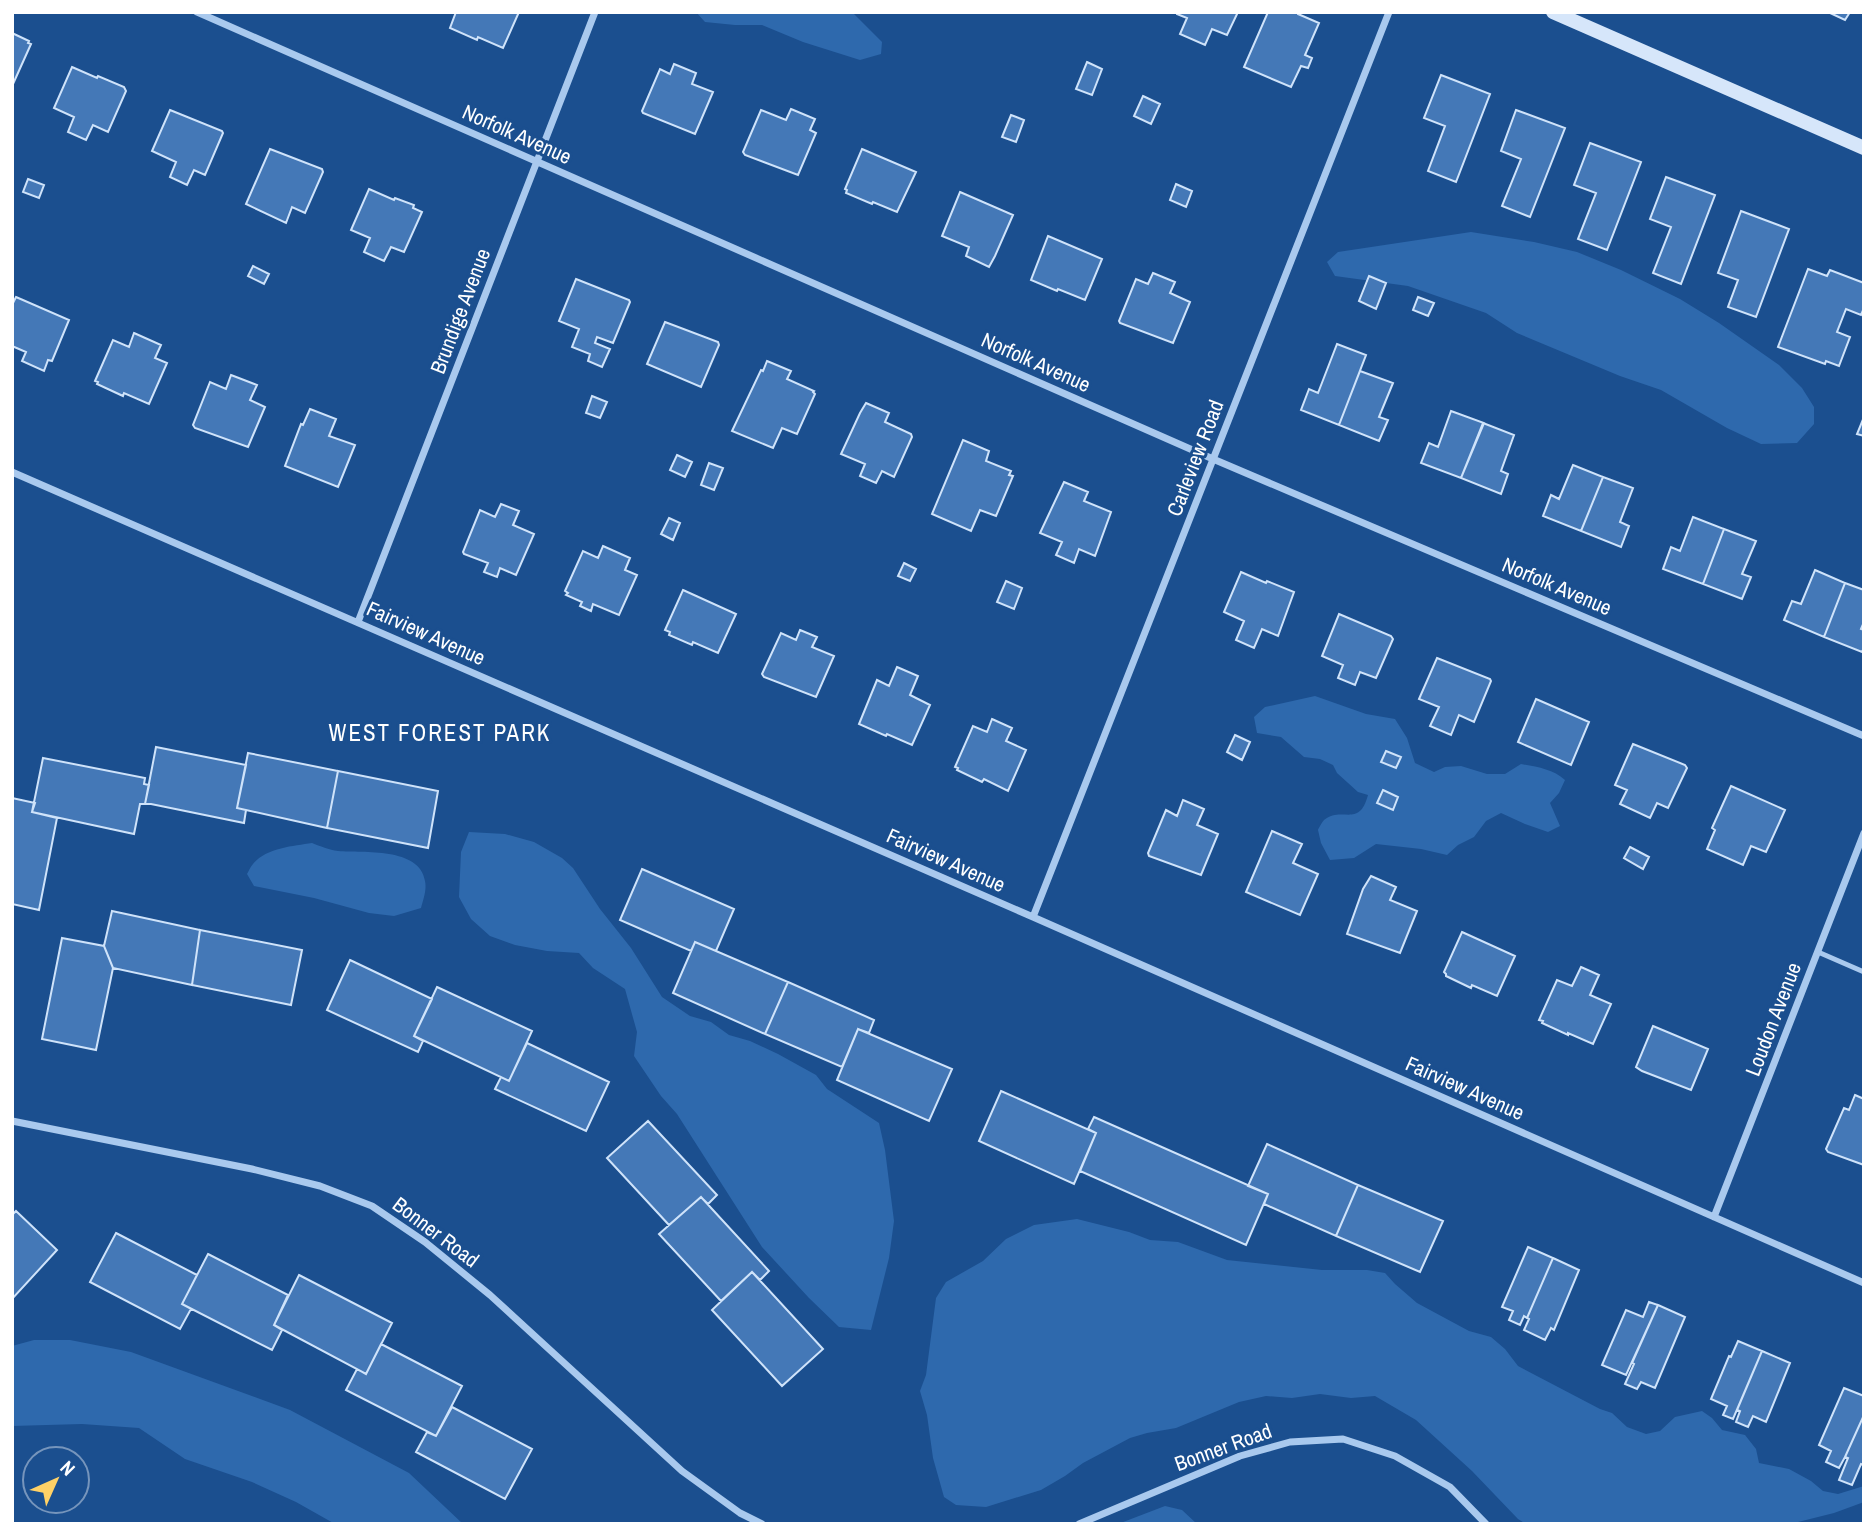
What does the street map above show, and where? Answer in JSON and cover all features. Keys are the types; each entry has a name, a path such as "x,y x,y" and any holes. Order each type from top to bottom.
{"main road":[{"path":"1553,12 1864,148"}],"street":[{"name":"Norfolk Avenue","path":"197,12 1213,459 1864,736"},
{"name":"Brundige Avenue","path":"358,622 595,12"},
{"name":"Carleview Road","path":"1033,917 1389,12"},
{"name":"Fairview Avenue","path":"12,472 1864,1283"},
{"name":"Loudon Avenue","path":"1714,1217 1864,834"},
{"name":"Bonner Road","path":"12,1121 251,1168 320,1186 372,1206 425,1242 490,1295 682,1471 740,1513 762,1524"},
{"name":"Bonner Road","path":"1079,1524 1240,1456 1290,1442 1343,1439 1395,1456 1450,1488 1486,1524"}],"lane":[{"path":"1818,952 1864,972"}],"shaded area":[{"path":"696,12 852,12 882,42 881,54 860,60 803,42 762,25 705,22"},
{"path":"1471,232 1577,252 1680,299 1779,365 1802,388 1814,407 1814,424 1797,443 1761,444 1661,390 1517,333 1486,313 1408,286 1335,276 1327,262 1338,252"},
{"path":"1315,696 1366,714 1395,719 1407,738 1415,763 1434,772 1445,767 1461,766 1487,774 1505,774 1521,764 1555,773 1565,780 1550,803 1560,826 1548,832 1501,813 1486,821 1474,837 1458,845 1447,855 1376,844 1354,858 1330,860 1318,830 1324,820 1331,816 1355,814 1360,811 1368,795 1358,792 1337,773 1333,765 1320,759 1304,757 1281,737 1257,733 1254,717 1265,707"},
{"path":"469,832 505,834 534,842 562,858 573,868 600,909 631,948 662,997 690,1016 711,1022 729,1035 750,1041 816,1075 827,1089 879,1123 894,1221 889,1258 871,1330 839,1327 762,1247 677,1114 661,1096 634,1056 637,1032 625,989 593,968 579,953 515,945 490,936 471,919 459,897 461,852"},
{"path":"312,843 338,851 389,854 413,862 421,870 425,881 421,908 394,916 369,913 254,886 247,874 258,859 280,849"},
{"path":"1077,1219 1150,1240 1178,1242 1227,1260 1322,1270 1367,1270 1385,1273 1417,1303 1469,1331 1491,1337 1518,1366 1612,1413 1627,1427 1646,1434 1660,1431 1675,1417 1702,1411 1722,1430 1745,1435 1756,1449 1759,1463 1789,1469 1823,1491 1838,1494 1864,1486 1864,1502 1790,1524 1526,1524 1416,1420 1375,1396 1351,1398 1320,1394 1292,1398 1266,1396 1239,1402 1176,1428 1130,1438 1083,1463 1041,1490 986,1507 956,1505 944,1497 933,1458 927,1415 920,1391 926,1375 936,1298 946,1282 983,1261 1006,1239 1034,1225"},
{"path":"34,1340 70,1340 131,1352 290,1410 409,1473 463,1524 335,1524 252,1482 185,1459 139,1428 82,1424 12,1426 12,1346"},
{"path":"1165,1506 1182,1510 1197,1524 1118,1524"}],"building":[{"path":"456,12 519,12 503,48 450,28"},
{"path":"1177,12 1238,12 1227,35 1212,29 1205,45 1180,34 1187,18"},
{"path":"1268,12 1298,12 1319,23 1305,55 1312,58 1308,68 1301,66 1291,87 1244,67"},
{"path":"1828,12 1850,12 1845,20"},
{"path":"12,33 31,44 13,84"},
{"path":"1087,62 1102,69 1092,95 1076,89"},
{"path":"674,64 696,73 692,84 713,92 695,134 642,111 660,69 670,74"},
{"path":"72,67 124,87 126,91 108,132 93,125 86,140 68,132 74,117 54,108"},
{"path":"1441,75 1490,94 1456,182 1428,171 1445,126 1424,118"},
{"path":"1143,96 1160,104 1151,124 1134,116"},
{"path":"791,109 815,119 810,130 816,133 798,175 743,152 761,110 786,120"},
{"path":"170,110 223,133 205,175 194,170 187,185 170,177 176,162 152,151"},
{"path":"1516,110 1565,128 1530,217 1502,206 1521,159 1501,151"},
{"path":"1011,115 1024,120 1016,142 1002,137"},
{"path":"1590,143 1641,162 1607,250 1578,239 1596,193 1574,185"},
{"path":"270,149 322,169 323,172 305,213 292,207 286,223 246,204"},
{"path":"862,149 916,172 897,212 846,193 845,189"},
{"path":"1666,177 1715,195 1681,284 1653,273 1671,227 1650,219"},
{"path":"28,179 44,185 39,198 23,192"},
{"path":"1176,184 1192,191 1186,207 1170,200"},
{"path":"369,189 414,205 413,208 422,212 404,252 391,247 384,261 364,252 370,238 351,230"},
{"path":"960,192 1013,215 989,267 966,256 969,247 942,236"},
{"path":"1741,211 1789,229 1756,317 1728,307 1738,280 1718,273"},
{"path":"1048,236 1102,259 1085,300 1031,280"},
{"path":"253,266 269,274 264,284 248,276"},
{"path":"1808,269 1827,276 1830,270 1864,283 1864,308 1861,315 1846,309 1837,332 1850,337 1839,366 1826,361 1825,364 1778,347"},
{"path":"1153,273 1175,282 1170,293 1190,302 1173,343 1119,321 1136,279 1148,284"},
{"path":"1369,276 1386,283 1376,309 1359,301"},
{"path":"576,279 630,302 613,343 597,337 595,343 610,349 602,367 588,361 590,354 572,347 579,329 559,321"},
{"path":"16,297 69,320 52,361 48,360 44,371 22,361 26,352 12,346 12,305"},
{"path":"1418,297 1434,303 1428,316 1413,310"},
{"path":"665,322 718,342 701,387 647,364"},
{"path":"134,333 161,345 155,358 167,363 149,404 124,393 123,396 95,381 113,340 129,347"},
{"path":"1337,344 1366,355 1339,425 1301,410 1309,389 1318,393"},
{"path":"767,361 791,371 787,379 814,391 815,394 797,434 782,428 773,448 732,431"},
{"path":"1360,371 1393,383 1379,417 1388,420 1379,441 1339,425"},
{"path":"231,375 257,385 250,400 265,407 248,447 193,425 210,382 226,389"},
{"path":"592,396 607,402 600,418 586,413"},
{"path":"866,403 889,413 885,422 911,434 912,437 894,477 882,471 876,483 860,476 865,464 841,454"},
{"path":"310,409 336,419 329,436 355,445 338,487 285,466 301,424 303,425"},
{"path":"1451,411 1484,423 1461,478 1421,463 1429,443 1438,447"},
{"path":"1864,417 1864,436 1857,434"},
{"path":"1483,423 1514,435 1501,471 1508,474 1501,494 1461,478"},
{"path":"963,440 989,451 986,461 1011,471 1009,475 1013,476 996,516 980,510 971,531 932,514"},
{"path":"677,455 692,462 685,477 670,470"},
{"path":"709,463 723,468 714,490 701,485"},
{"path":"1573,465 1603,477 1581,531 1543,516 1551,495 1559,499"},
{"path":"1603,477 1633,488 1620,522 1629,526 1621,547 1581,531"},
{"path":"1064,482 1088,492 1084,501 1111,512 1095,556 1079,549 1074,563 1056,555 1062,542 1040,533"},
{"path":"501,504 519,511 513,525 534,534 516,575 500,568 497,577 484,572 488,563 463,552 480,510 495,517"},
{"path":"1693,517 1724,529 1703,584 1663,569 1671,547 1680,551"},
{"path":"669,518 680,523 673,540 661,534"},
{"path":"1724,529 1756,541 1742,574 1751,577 1742,599 1703,584"},
{"path":"603,546 630,558 625,570 637,575 619,615 593,604 591,611 580,606 582,602 566,595 568,593 565,591 583,551 598,558"},
{"path":"904,563 916,569 910,581 898,576"},
{"path":"1815,570 1845,583 1824,637 1784,620 1792,601 1801,604"},
{"path":"1241,572 1294,592 1278,636 1262,629 1254,648 1236,640 1244,621 1224,612"},
{"path":"1006,581 1022,588 1014,609 997,602"},
{"path":"1845,583 1864,590 1862,652 1824,637"},
{"path":"683,590 736,614 718,653 693,642 692,645 669,635 670,632 665,630"},
{"path":"1339,614 1393,639 1376,678 1360,672 1355,685 1338,678 1343,665 1322,656"},
{"path":"800,630 817,637 812,647 834,656 816,697 762,674 781,633 796,640"},
{"path":"1437,658 1491,681 1474,722 1459,715 1451,735 1430,726 1439,707 1419,699"},
{"path":"897,667 918,676 910,695 930,705 912,745 859,724 877,680 889,686"},
{"path":"1536,699 1589,722 1571,765 1518,742"},
{"path":"992,719 1012,728 1006,741 1026,750 1008,791 984,779 982,782 955,767 973,726 987,732"},
{"path":"1235,735 1250,742 1242,760 1227,752"},
{"path":"1633,744 1687,768 1668,808 1657,803 1650,818 1620,804 1627,790 1615,785"},
{"path":"156,747 246,765 237,808 246,810 244,823 145,804"},
{"path":"1386,751 1401,757 1396,768 1381,762"},
{"path":"248,753 338,771 327,828 237,808"},
{"path":"43,758 145,778 144,784 149,785 145,804 140,804 134,834 32,812"},
{"path":"338,771 438,791 428,848 327,828"},
{"path":"1731,786 1785,810 1766,852 1751,846 1743,865 1707,849 1715,830 1712,828"},
{"path":"1383,790 1398,797 1393,810 1377,803"},
{"path":"12,798 35,803 32,812 57,818 39,910 12,904"},
{"path":"1183,800 1204,809 1197,825 1218,834 1201,875 1149,856 1148,853 1166,810 1177,816"},
{"path":"1272,831 1302,844 1293,863 1318,874 1300,915 1246,892"},
{"path":"1630,847 1649,857 1643,869 1624,858"},
{"path":"642,869 734,909 716,951 695,942 691,951 620,920"},
{"path":"1371,876 1396,887 1390,900 1417,911 1400,953 1347,934 1363,889"},
{"path":"112,911 200,930 192,985 113,968 104,946"},
{"path":"200,930 302,950 291,1005 192,985"},
{"path":"1462,932 1515,956 1497,996 1446,976 1444,972"},
{"path":"62,938 104,946 113,968 96,1050 42,1039"},
{"path":"695,942 788,982 765,1034 673,993"},
{"path":"350,960 432,999 414,1036 423,1041 418,1052 327,1010"},
{"path":"1581,967 1599,975 1590,995 1611,1004 1593,1044 1539,1020 1557,980 1572,986"},
{"path":"788,982 874,1020 869,1033 858,1029 842,1067 765,1034"},
{"path":"437,987 532,1031 509,1081 414,1036"},
{"path":"1653,1026 1708,1049 1691,1090 1636,1067"},
{"path":"858,1029 952,1069 929,1121 837,1080"},
{"path":"527,1043 609,1082 586,1131 495,1089 501,1077 509,1081"},
{"path":"1001,1091 1096,1133 1074,1184 979,1141"},
{"path":"1855,1095 1864,1099 1864,1165 1826,1149 1844,1108 1849,1110"},
{"path":"1094,1117 1268,1194 1246,1245 1080,1171 1096,1133 1088,1129"},
{"path":"648,1121 717,1195 708,1204 701,1197 669,1225 607,1158"},
{"path":"1267,1144 1358,1185 1336,1236 1264,1204 1268,1194 1248,1186"},
{"path":"1358,1185 1443,1221 1420,1272 1336,1236"},
{"path":"701,1197 769,1271 760,1280 752,1272 721,1301 659,1234"},
{"path":"16,1211 57,1250 12,1299 12,1215"},
{"path":"116,1233 197,1275 182,1304 191,1309 180,1329 90,1282"},
{"path":"1528,1247 1553,1258 1527,1318 1524,1316 1520,1325 1509,1320 1513,1311 1502,1307"},
{"path":"208,1254 288,1295 274,1325 282,1330 272,1350 182,1304"},
{"path":"1553,1258 1579,1270 1554,1330 1551,1328 1545,1340 1524,1330"},
{"path":"752,1272 823,1349 782,1386 712,1310"},
{"path":"299,1275 392,1323 366,1374 274,1325"},
{"path":"1649,1302 1658,1305 1626,1375 1602,1365 1626,1310 1643,1317"},
{"path":"1658,1305 1685,1317 1655,1388 1641,1382 1637,1389 1625,1384"},
{"path":"1738,1341 1762,1351 1733,1419 1723,1415 1727,1406 1711,1399"},
{"path":"381,1344 462,1386 436,1436 346,1390 357,1369 366,1374"},
{"path":"1762,1351 1790,1363 1766,1422 1753,1416 1748,1427 1736,1422 1740,1411 1737,1410"},
{"path":"1844,1388 1864,1396 1864,1415 1839,1468 1826,1462 1831,1451 1819,1445"},
{"path":"452,1407 532,1449 505,1499 416,1452 427,1432 436,1436"},
{"path":"1864,1415 1864,1465 1861,1464 1852,1485 1839,1480 1848,1458 1845,1457"}],"district":[{"name":"WEST FOREST PARK","path":"440,732"}]}
